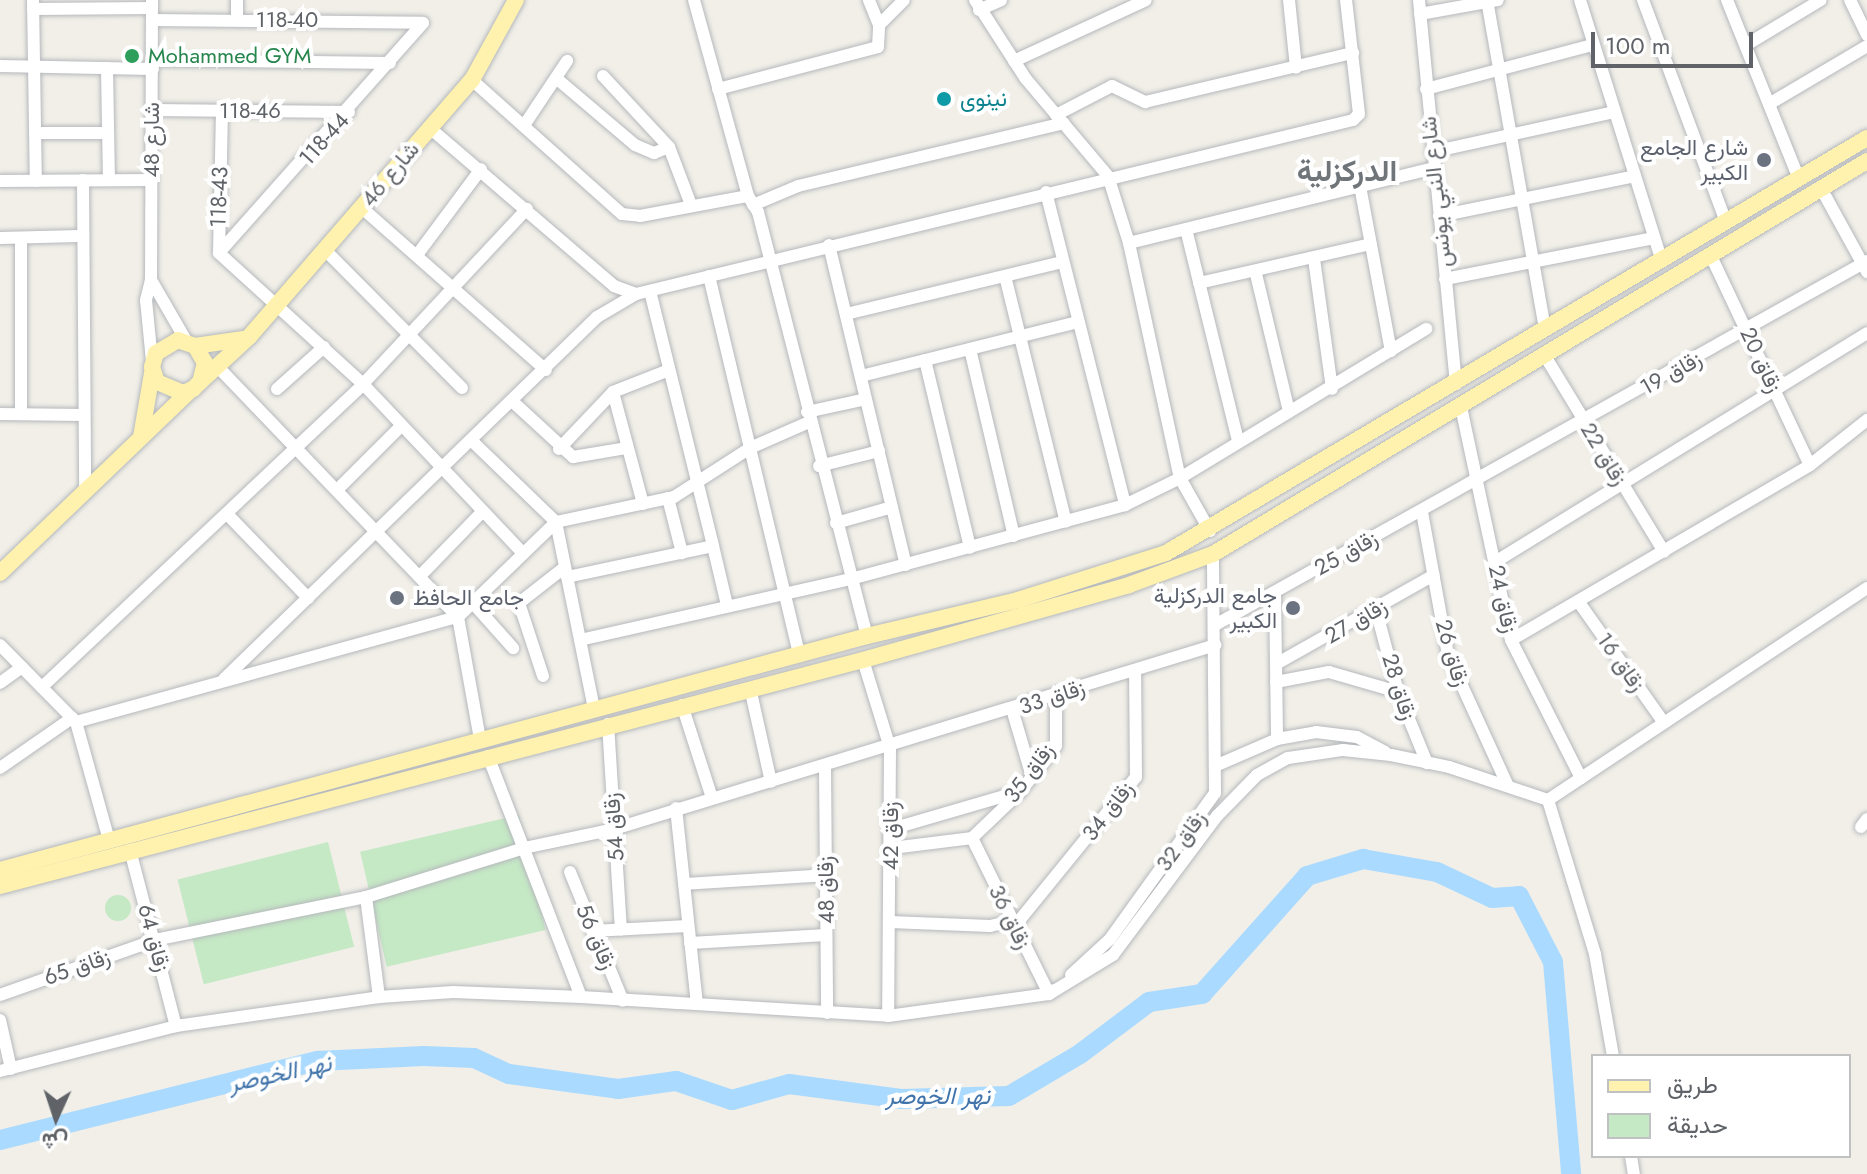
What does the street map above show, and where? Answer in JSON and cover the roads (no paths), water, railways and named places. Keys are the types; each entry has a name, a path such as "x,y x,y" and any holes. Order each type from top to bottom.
{"main road":[{"name":"شارع 46","path":"0,573 249,337 472,80 516,0"},
{"path":"0,870 799,654 1018,600 1166,553 1210,531 1867,138"},
{"path":"0,886 608,724 863,660 1129,585 1213,554 1867,161"},
{"path":"140,439 152,367 161,346 249,337"},
{"path":"152,367 173,393 196,386 205,363 191,344"}],"street":[{"path":"237,0 237,20"},
{"path":"694,0 770,260 819,466 867,636"},
{"path":"718,89 878,47 879,25 869,0"},
{"path":"879,25 904,0"},
{"path":"1001,0 977,5 1014,61 1108,176 1129,243 1180,478 1210,531"},
{"path":"1014,61 1146,0"},
{"path":"1289,0 1296,68"},
{"path":"224,679 546,370 597,317 636,294 1108,176 1353,120 1359,114 1346,0"},
{"name":"شارع النبي يونس","path":"1419,0 1456,384"},
{"path":"1580,0 1662,261"},
{"path":"1643,0 1726,222"},
{"path":"1727,0 1799,179"},
{"path":"1746,45 1821,0"},
{"path":"1850,0 1867,35"},
{"path":"1420,14 1491,1 1499,68 1545,330"},
{"path":"33,5 36,181"},
{"name":"118-40","path":"33,5 152,9 237,20 422,20"},
{"name":"شارع 48","path":"152,9 151,280 146,300 152,367"},
{"name":"118-44","path":"219,253 349,112 422,20"},
{"path":"1426,89 1593,45"},
{"path":"1769,104 1867,46"},
{"path":"472,80 525,124 622,214 751,200 1060,119 1112,86 1145,102 1353,53"},
{"path":"525,124 567,61"},
{"path":"0,66 107,68 390,63"},
{"path":"107,68 109,179"},
{"path":"603,76 669,147 691,205"},
{"path":"556,78 635,145 654,153 669,147"},
{"name":"118-46","path":"152,110 349,112"},
{"name":"118-43","path":"222,110 219,253 279,303 363,384 440,471 523,553"},
{"path":"1432,152 1614,112"},
{"path":"431,129 614,286 636,294"},
{"path":"35,133 108,133"},
{"path":"1129,243 1434,168"},
{"path":"417,255 481,169"},
{"path":"1439,216 1635,176"},
{"path":"83,180 79,236 85,492"},
{"path":"0,181 152,180"},
{"path":"1360,186 1391,351"},
{"path":"1822,190 1866,266"},
{"path":"1046,192 1125,505"},
{"path":"362,208 546,370"},
{"path":"42,687 363,384 527,209"},
{"path":"1186,229 1238,440"},
{"path":"0,238 79,236"},
{"path":"21,238 21,414"},
{"path":"1445,279 1654,238"},
{"path":"1199,283 1256,274 1371,244"},
{"path":"829,245 906,565"},
{"path":"326,251 411,333 462,388"},
{"name":"زقاق 20","path":"1711,256 1810,465"},
{"path":"1314,259 1332,389"},
{"path":"846,314 1063,262"},
{"name":"زقاق 19","path":"1478,482 1866,266"},
{"path":"1256,274 1289,411"},
{"path":"709,276 799,654"},
{"path":"1005,276 1066,522"},
{"path":"151,280 191,344"},
{"path":"650,291 727,605"},
{"path":"861,376 1078,322"},
{"path":"580,640 851,579 1125,505 1180,478 1238,440 1332,389 1426,329"},
{"path":"1495,562 1622,483 1777,393 1867,333"},
{"path":"277,389 324,347"},
{"path":"970,349 1014,536"},
{"name":"زقاق 22","path":"1545,356 1664,552"},
{"path":"925,360 970,548"},
{"path":"217,366 458,617 480,739"},
{"path":"559,449 613,392 669,370"},
{"path":"613,392 643,504"},
{"path":"0,768 74,720 458,617 556,522 668,498 808,417 866,399"},
{"path":"512,401 559,449 581,458 627,448"},
{"name":"زقاق 24","path":"1461,407 1511,640 1581,778"},
{"path":"0,414 84,415"},
{"path":"1511,640 1810,465 1867,420"},
{"path":"337,490 401,426"},
{"path":"472,441 556,522 594,709"},
{"path":"819,466 879,451"},
{"name":"زقاق 25","path":"1215,625 1478,482"},
{"path":"668,498 682,553"},
{"path":"836,523 892,507"},
{"path":"420,576 482,512"},
{"name":"زقاق 26","path":"1422,512 1448,655 1508,786"},
{"path":"227,514 308,598"},
{"path":"543,676 519,603 566,572 713,546"},
{"name":"زقاق 32","path":"1049,994 1110,939 1215,793 1213,554"},
{"name":"زقاق 27","path":"1276,664 1434,575"},
{"path":"1548,800 1867,588"},
{"path":"1275,592 1277,739"},
{"name":"زقاق 16","path":"1578,601 1664,723"},
{"path":"472,602 513,648"},
{"name":"زقاق 28","path":"1376,610 1398,692 1427,763"},
{"path":"0,645 74,720 109,840"},
{"name":"زقاق 33","path":"524,848 614,829 676,808 825,768 1215,645"},
{"name":"زقاق 42","path":"863,660 890,748 892,848 888,1016"},
{"path":"0,683 22,667"},
{"name":"زقاق 34","path":"1013,924 1136,777 1135,670"},
{"path":"1276,682 1329,672 1398,692"},
{"path":"750,688 771,782"},
{"name":"زقاق 35","path":"972,838 1020,792 1056,746 1056,695"},
{"path":"682,705 712,798"},
{"path":"1012,709 1032,777"},
{"name":"زقاق 54","path":"608,724 621,930"},
{"path":"1215,766 1277,739 1316,732 1357,737 1391,755"},
{"path":"0,1020 4,1067 176,1026 379,997 453,992 888,1016 1049,994 1113,955 1217,816 1257,775 1288,758 1343,750 1391,755 1508,786 1548,800"},
{"path":"488,756 581,997"},
{"name":"زقاق 48","path":"825,768 827,1013"},
{"path":"891,829 1020,792"},
{"path":"1215,793 1217,816"},
{"path":"1548,800 1595,954 1613,1054"},
{"path":"676,808 697,1004"},
{"path":"892,848 972,838"},
{"name":"زقاق 36","path":"972,838 1049,994"},
{"name":"زقاق 65","path":"0,995 155,940 366,897 524,848"},
{"name":"زقاق 64","path":"130,850 176,1026"},
{"name":"زقاق 56","path":"570,872 623,1001"},
{"path":"684,884 826,875"},
{"path":"366,897 379,997"},
{"path":"890,922 1013,924"},
{"path":"592,931 688,926"},
{"path":"690,943 826,935"}],"waterway":[{"name":"نهر الخوصر","path":"0,1140 317,1061 424,1056 474,1058 509,1074 618,1089 676,1081 732,1100 789,1084 901,1099 1009,1096 1080,1054 1149,1002 1202,994 1307,876 1363,859 1437,872 1492,898 1519,896 1553,962 1571,1174"}],"place":[{"name":"Mohammed GYM","path":"132,56"},
{"name":"نينوى","path":"944,99"},
{"name":"شارع الجامع الكبير","path":"1764,160"},
{"name":"جامع الحافظ","path":"397,598"},
{"name":"جامع الدركزلية الكبير","path":"1293,608"}],"district":[{"name":"الدركزلية","path":"1347,171"}]}
